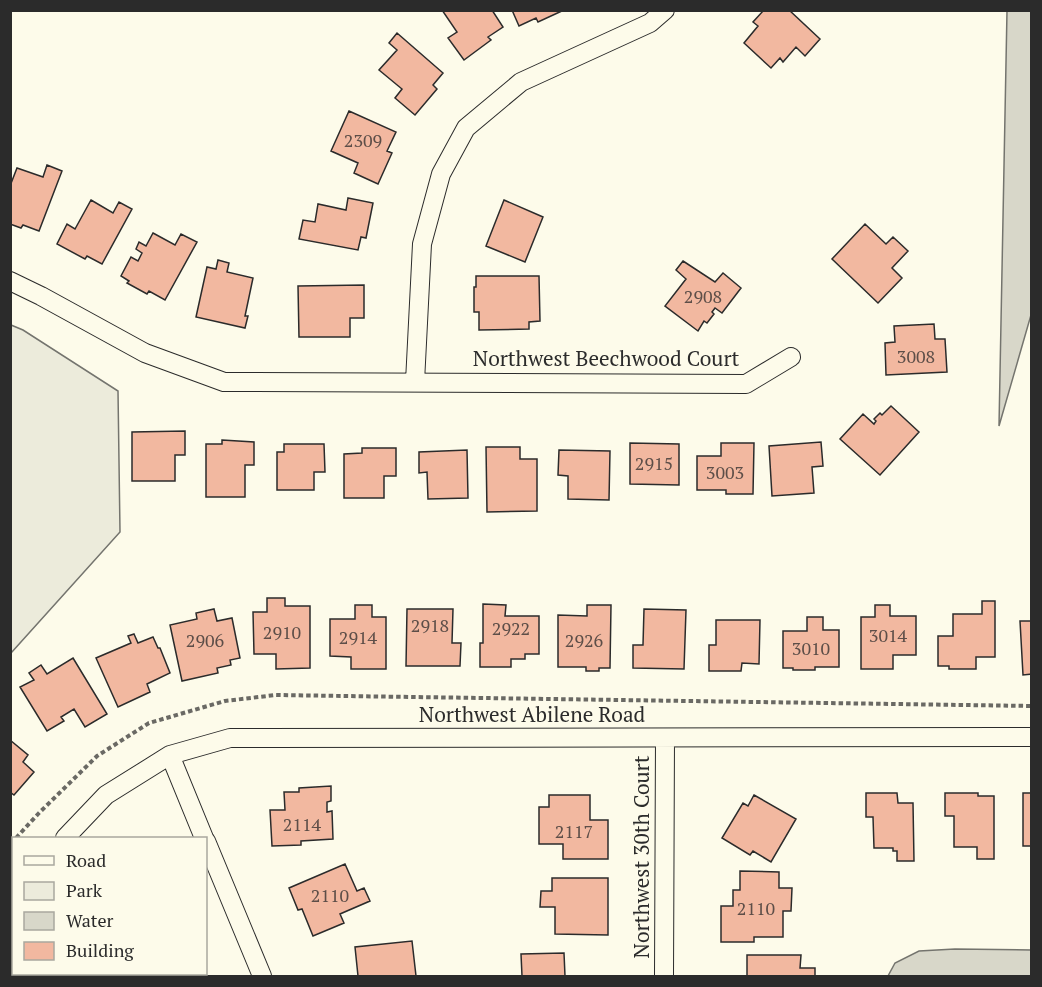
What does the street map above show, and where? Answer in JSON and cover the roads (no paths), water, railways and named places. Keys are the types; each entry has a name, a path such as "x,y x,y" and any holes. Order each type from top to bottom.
{"street":[{"path":"415,382 422,244 441,174 466,128 521,82 650,23 665,10"},
{"name":"Northwest Beechwood Court","path":"10,281 145,353 224,382 746,384 791,357"},
{"name":"Northwest Abilene Road","path":"66,837 106,795 170,755 230,738 1032,737"},
{"name":"Northwest 30th Court","path":"664,976 665,738"},
{"path":"170,755 204,837"},
{"path":"207,845 262,976"}],"water":[{"path":"1007,11 1031,11 1031,315 999,426"},
{"path":"1031,950 1031,976 888,976 895,963 919,951"}]}
